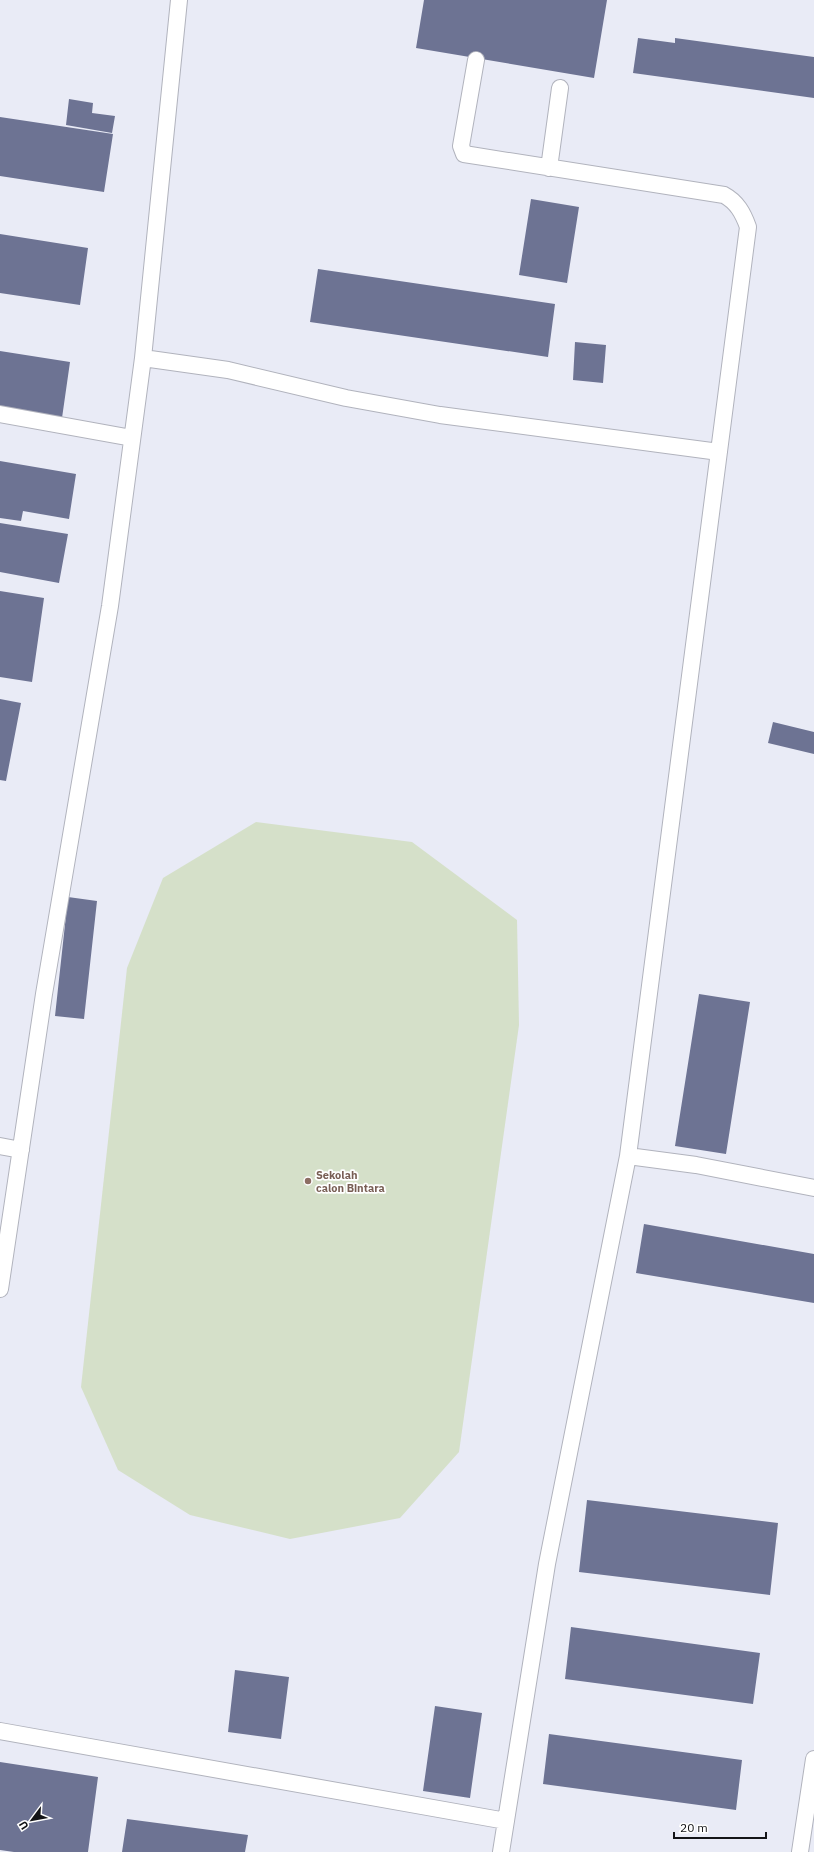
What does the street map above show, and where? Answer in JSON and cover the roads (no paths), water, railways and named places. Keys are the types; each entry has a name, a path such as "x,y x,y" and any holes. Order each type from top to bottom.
{"lane":[{"path":"0,1289 44,994 110,606 144,358 179,0"},
{"path":"476,60 461,146 462,152 549,168 724,195 734,200 748,227 628,1156 547,1564 501,1852"},
{"path":"549,168 560,88"},
{"path":"144,358 228,370 346,398 440,415 719,452"},
{"path":"0,414 132,438"},
{"path":"0,1146 21,1150"},
{"path":"628,1156 696,1165 814,1188"},
{"path":"0,1731 506,1822"},
{"path":"800,1852 814,1759"}],"place":[{"name":"Sekolah calon Bintara","path":"308,1181"}]}
